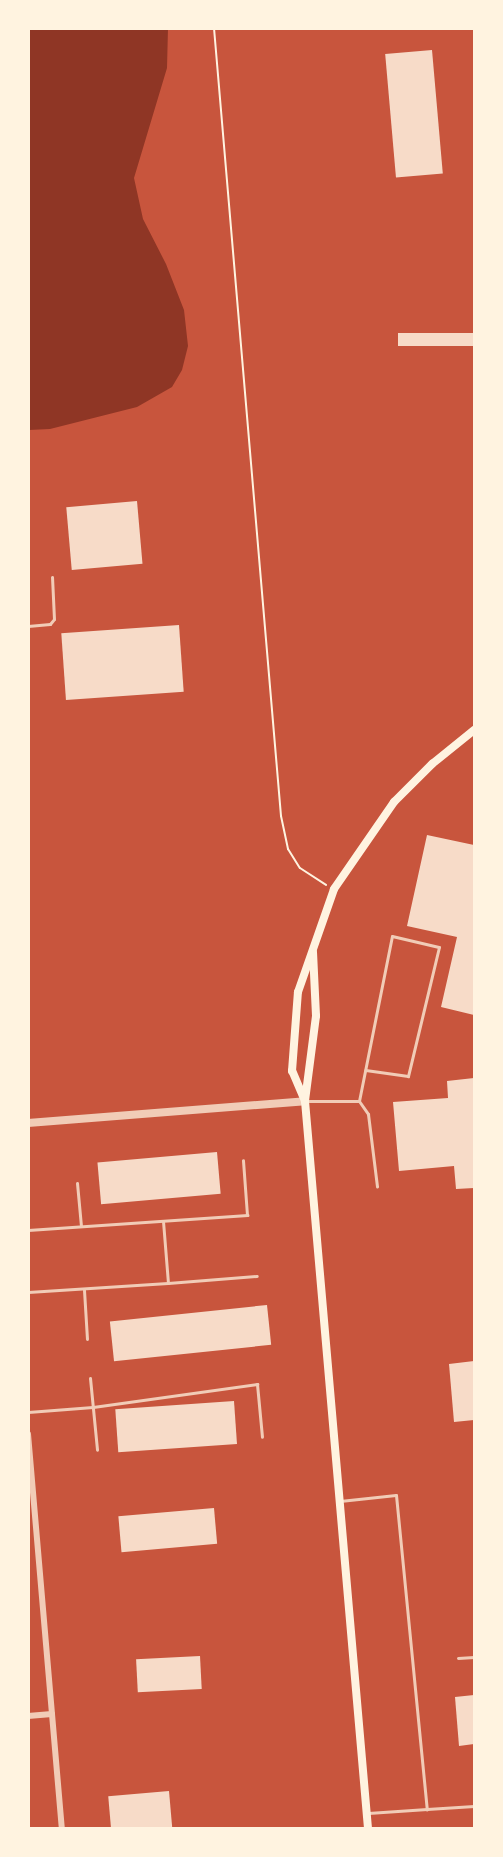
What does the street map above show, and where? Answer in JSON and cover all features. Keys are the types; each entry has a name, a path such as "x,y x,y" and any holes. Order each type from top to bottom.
{"main road":[{"path":"305,1101 292,1071 292,1038 298,992 313,952 321,919 334,889 394,802 432,764 474,730"},
{"path":"313,952 316,1016 305,1101 368,1828"}],"street":[{"path":"28,1123 305,1101"},
{"path":"28,1434 62,1828"},
{"path":"28,1716 52,1714"}],"lane":[{"path":"28,626 50,624 54,619 52,577"},
{"path":"365,1070 408,1076 439,947 392,936 365,1070 359,1101 368,1114 377,1186"},
{"path":"305,1101 359,1101"},
{"path":"28,1230 247,1215 243,1160"},
{"path":"77,1182 81,1227"},
{"path":"163,1221 168,1283"},
{"path":"28,1292 84,1290 257,1276"},
{"path":"84,1290 87,1339"},
{"path":"90,1378 97,1450"},
{"path":"28,1412 93,1407 257,1384 262,1437"},
{"path":"340,1501 396,1495 427,1809"},
{"path":"458,1658 474,1657"},
{"path":"366,1814 474,1806"}],"path":[{"path":"214,28 281,816 288,849 300,868 334,889"}],"shaded area":[{"path":"168,28 167,68 134,178 143,219 166,264 184,310 188,346 182,370 172,387 137,407 50,429 29,430 29,29"}],"building":[{"path":"432,50 443,174 396,178 385,54"},
{"path":"398,333 474,333 474,346 398,346"},
{"path":"137,501 142,564 72,570 66,507"},
{"path":"179,625 184,692 66,700 61,633"},
{"path":"427,835 474,845 474,1015 441,1007 457,937 407,926"},
{"path":"474,1078 474,1188 456,1189 454,1166 399,1171 393,1102 448,1098 447,1081"},
{"path":"217,1152 221,1194 101,1204 97,1162"},
{"path":"267,1305 271,1345 114,1361 110,1322"},
{"path":"474,1361 474,1420 454,1422 449,1364"},
{"path":"234,1401 237,1444 118,1452 115,1409"},
{"path":"214,1508 217,1544 122,1552 118,1516"},
{"path":"200,1656 202,1689 138,1692 136,1659"},
{"path":"474,1695 474,1744 459,1746 455,1697"},
{"path":"169,1791 172,1828 111,1828 108,1796"}]}
